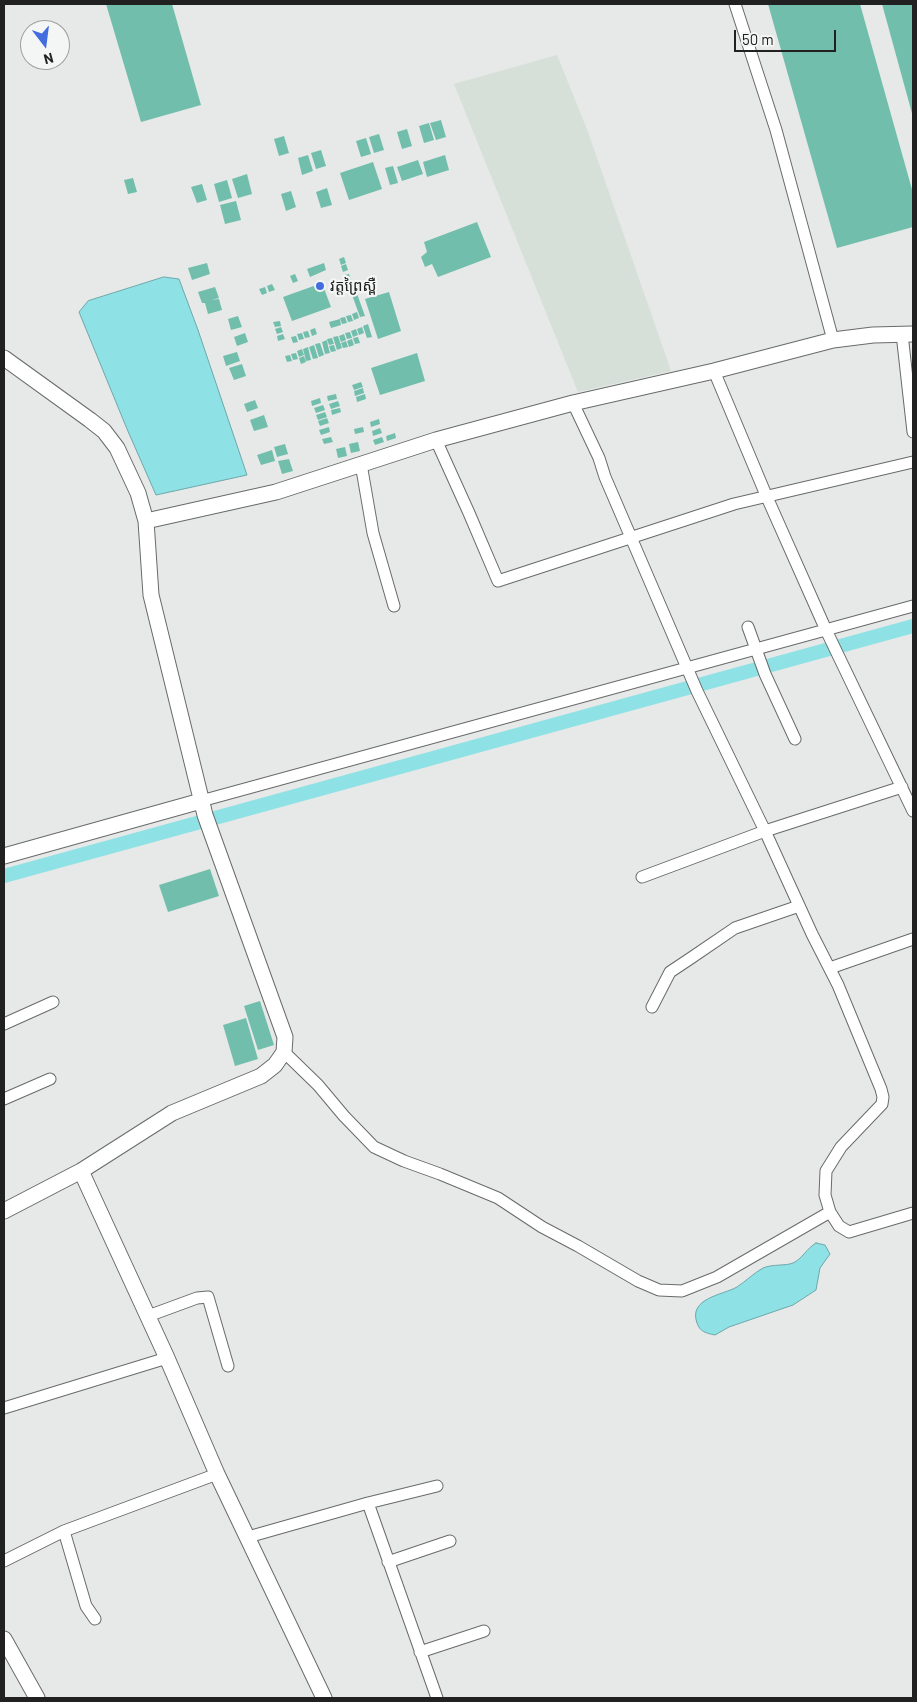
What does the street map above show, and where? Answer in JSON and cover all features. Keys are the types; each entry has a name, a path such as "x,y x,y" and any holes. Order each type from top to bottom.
{"street":[{"path":"735,4 776,130 833,340"},
{"path":"146,521 276,492 436,440 573,403 714,371 833,340 873,335 908,334 913,432"},
{"path":"4,358 104,432 117,448 138,493 146,521 151,595 205,814 286,1038 284,1052 275,1066 261,1076 172,1113 82,1170 4,1211"},
{"path":"714,371 826,630 913,811"},
{"path":"573,403 599,458 605,477 697,691 838,985 883,1097 882,1104 841,1147 826,1171 825,1195 830,1212 839,1226 849,1232 913,1214"},
{"path":"436,440 470,513 498,581 766,495 913,462"},
{"path":"361,464 373,533 394,606"},
{"path":"4,856 205,814 758,655 826,630 913,606"},
{"path":"748,626 765,674 795,739"},
{"path":"642,877 765,831 902,787"},
{"path":"652,1008 670,972 690,958 735,928 799,906"},
{"path":"830,968 913,939"},
{"path":"4,1024 53,1002"},
{"path":"284,1052 318,1085 374,1147 404,1161 498,1198 542,1227 638,1281 659,1290 682,1291 717,1277 830,1212"},
{"path":"4,1099 50,1079"},
{"path":"82,1170 217,1474 324,1698"},
{"path":"148,1316 198,1298 208,1297 228,1366"},
{"path":"4,1408 167,1358"},
{"path":"4,1561 64,1531 217,1474"},
{"path":"248,1537 368,1503 437,1486"},
{"path":"368,1503 437,1698"},
{"path":"64,1531 86,1606 95,1619"},
{"path":"388,1562 450,1541"},
{"path":"420,1652 484,1631"},
{"path":"4,1639 37,1698"}],"shaded area":[{"path":"557,55 588,132 671,371 578,392 454,84"}],"water":[{"path":"164,277 179,279 247,475 156,495 79,312 88,301"},
{"path":"816,1243 825,1245 830,1254 820,1268 816,1290 793,1305 729,1327 715,1335 706,1333 700,1328 696,1315 697,1308 702,1303 737,1287 763,1268 793,1263"}],"building":[{"path":"106,4 172,4 201,105 141,122"},
{"path":"768,4 860,4 913,193 913,227 837,248"},
{"path":"882,4 913,4 913,117"},
{"path":"441,120 446,137 436,140 430,123"},
{"path":"429,123 434,140 424,143 419,126"},
{"path":"407,129 412,146 402,149 397,132"},
{"path":"379,134 384,150 374,153 369,137"},
{"path":"284,136 289,153 279,156 274,139"},
{"path":"366,138 371,154 361,157 356,141"},
{"path":"321,150 326,166 316,169 311,153"},
{"path":"308,155 313,171 302,175 298,158"},
{"path":"445,155 449,170 427,177 423,162"},
{"path":"418,160 423,174 402,181 397,167"},
{"path":"373,162 382,189 349,200 340,173"},
{"path":"393,166 398,183 390,185 385,168"},
{"path":"247,174 252,194 238,198 232,179"},
{"path":"133,178 137,192 128,194 124,180"},
{"path":"227,180 232,198 219,202 214,184"},
{"path":"202,184 207,200 197,203 191,187"},
{"path":"327,188 332,205 321,208 316,192"},
{"path":"291,191 296,207 286,211 281,194"},
{"path":"236,201 241,220 225,224 220,205"},
{"path":"477,222 491,257 438,277 432,264 425,267 421,257 427,252 424,242"},
{"path":"344,257 346,263 341,265 339,259"},
{"path":"207,263 210,274 192,280 188,268"},
{"path":"324,263 326,270 310,277 307,269"},
{"path":"346,264 348,270 343,272 341,266"},
{"path":"295,274 298,281 293,283 290,276"},
{"path":"349,274 351,280 346,281 344,275"},
{"path":"322,283 331,307 292,321 283,297"},
{"path":"272,284 275,290 269,292 267,286"},
{"path":"215,287 219,298 212,300 219,299 222,310 208,314 205,303 202,303 198,292"},
{"path":"265,287 267,293 262,295 259,289"},
{"path":"356,291 365,316 360,317 351,292"},
{"path":"389,292 401,331 378,339 365,299"},
{"path":"357,312 359,318 354,320 352,314"},
{"path":"351,315 353,321 348,322 346,316"},
{"path":"238,316 242,327 231,330 228,319"},
{"path":"345,317 347,323 342,324 340,318"},
{"path":"340,319 341,325 331,328 329,322"},
{"path":"280,321 281,326 275,327 273,322"},
{"path":"368,324 372,337 367,338 363,326"},
{"path":"281,327 283,332 277,334 275,329"},
{"path":"362,327 364,333 359,335 357,329"},
{"path":"315,328 317,334 312,336 310,330"},
{"path":"356,329 358,335 353,337 351,331"},
{"path":"308,331 310,337 305,338 303,332"},
{"path":"350,332 352,338 347,339 345,333"},
{"path":"245,333 248,342 237,346 234,337"},
{"path":"302,333 304,339 299,340 297,334"},
{"path":"283,334 285,339 278,341 277,336"},
{"path":"344,334 346,340 341,342 339,336"},
{"path":"296,336 298,342 293,343 291,337"},
{"path":"338,336 342,348 337,350 333,337"},
{"path":"358,337 360,343 355,344 353,338"},
{"path":"332,338 334,344 329,345 327,339"},
{"path":"352,339 354,345 349,347 347,341"},
{"path":"327,340 330,353 325,354 322,342"},
{"path":"346,341 348,347 343,348 341,343"},
{"path":"320,343 324,355 319,357 315,344"},
{"path":"314,345 318,358 313,359 309,347"},
{"path":"334,345 336,351 331,352 329,346"},
{"path":"308,347 311,360 306,361 303,349"},
{"path":"302,349 304,355 299,357 297,351"},
{"path":"237,352 240,361 226,366 223,356"},
{"path":"296,353 298,359 293,360 291,354"},
{"path":"417,353 425,381 380,395 371,368"},
{"path":"290,355 292,361 287,362 285,356"},
{"path":"304,356 306,362 301,364 299,358"},
{"path":"242,364 246,376 234,380 229,368"},
{"path":"361,382 363,387 354,390 352,385"},
{"path":"363,388 364,393 355,396 354,391"},
{"path":"336,394 337,399 328,401 327,396"},
{"path":"365,394 366,399 357,402 356,397"},
{"path":"320,398 321,403 312,406 311,401"},
{"path":"255,400 258,408 247,412 244,404"},
{"path":"338,401 340,406 331,409 329,404"},
{"path":"323,405 325,410 316,413 314,408"},
{"path":"340,408 341,412 332,415 331,410"},
{"path":"325,412 327,417 318,420 316,415"},
{"path":"264,415 268,427 254,431 250,420"},
{"path":"327,418 329,423 320,426 318,421"},
{"path":"379,419 380,424 371,427 370,422"},
{"path":"329,427 330,432 321,435 319,430"},
{"path":"363,427 364,432 355,434 354,429"},
{"path":"380,428 382,433 373,436 372,431"},
{"path":"395,433 396,438 387,441 386,436"},
{"path":"331,437 333,442 324,444 322,439"},
{"path":"382,437 384,442 375,445 373,440"},
{"path":"358,442 360,451 351,453 349,444"},
{"path":"285,444 288,454 277,457 274,447"},
{"path":"345,447 347,456 338,458 336,449"},
{"path":"272,450 275,461 261,465 257,455"},
{"path":"289,459 293,471 282,474 278,461"},
{"path":"210,869 219,896 168,912 159,885"},
{"path":"260,1001 274,1045 258,1050 244,1006"},
{"path":"246,1018 258,1059 235,1066 223,1025"}],"waterway":[{"path":"4,876 913,626"}],"place":[{"name":"វត្តព្រៃស្ពឺ","path":"320,286"}]}
